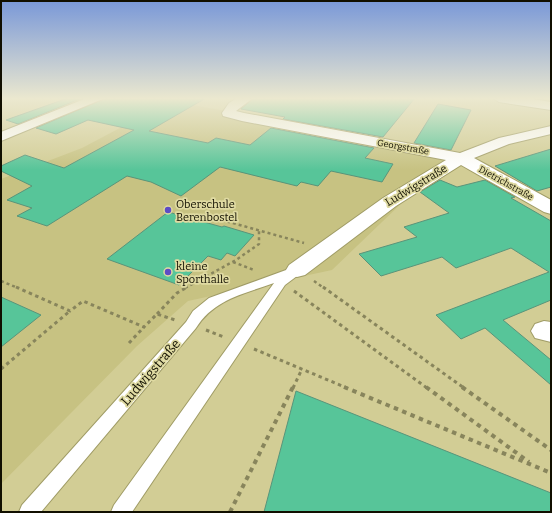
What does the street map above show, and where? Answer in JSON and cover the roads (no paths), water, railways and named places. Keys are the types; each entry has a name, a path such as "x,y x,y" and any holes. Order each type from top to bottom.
{"street":[{"path":"3,135 37,122"},
{"name":"Georgstraße","path":"264,122 461,158"},
{"name":"Ludwigstraße","path":"289,276 397,194 461,158 500,142 551,130"},
{"name":"Dietrichstraße","path":"461,158 551,208"}],"lane":[{"name":"Ludwigstraße","path":"29,512 198,314 213,301 289,276"},
{"name":"Ludwigstraße","path":"121,512 239,343 289,276"}],"place":[{"name":"Oberschule Berenbostel","path":"168,210"},
{"name":"kleine Sporthalle","path":"168,272"}]}
